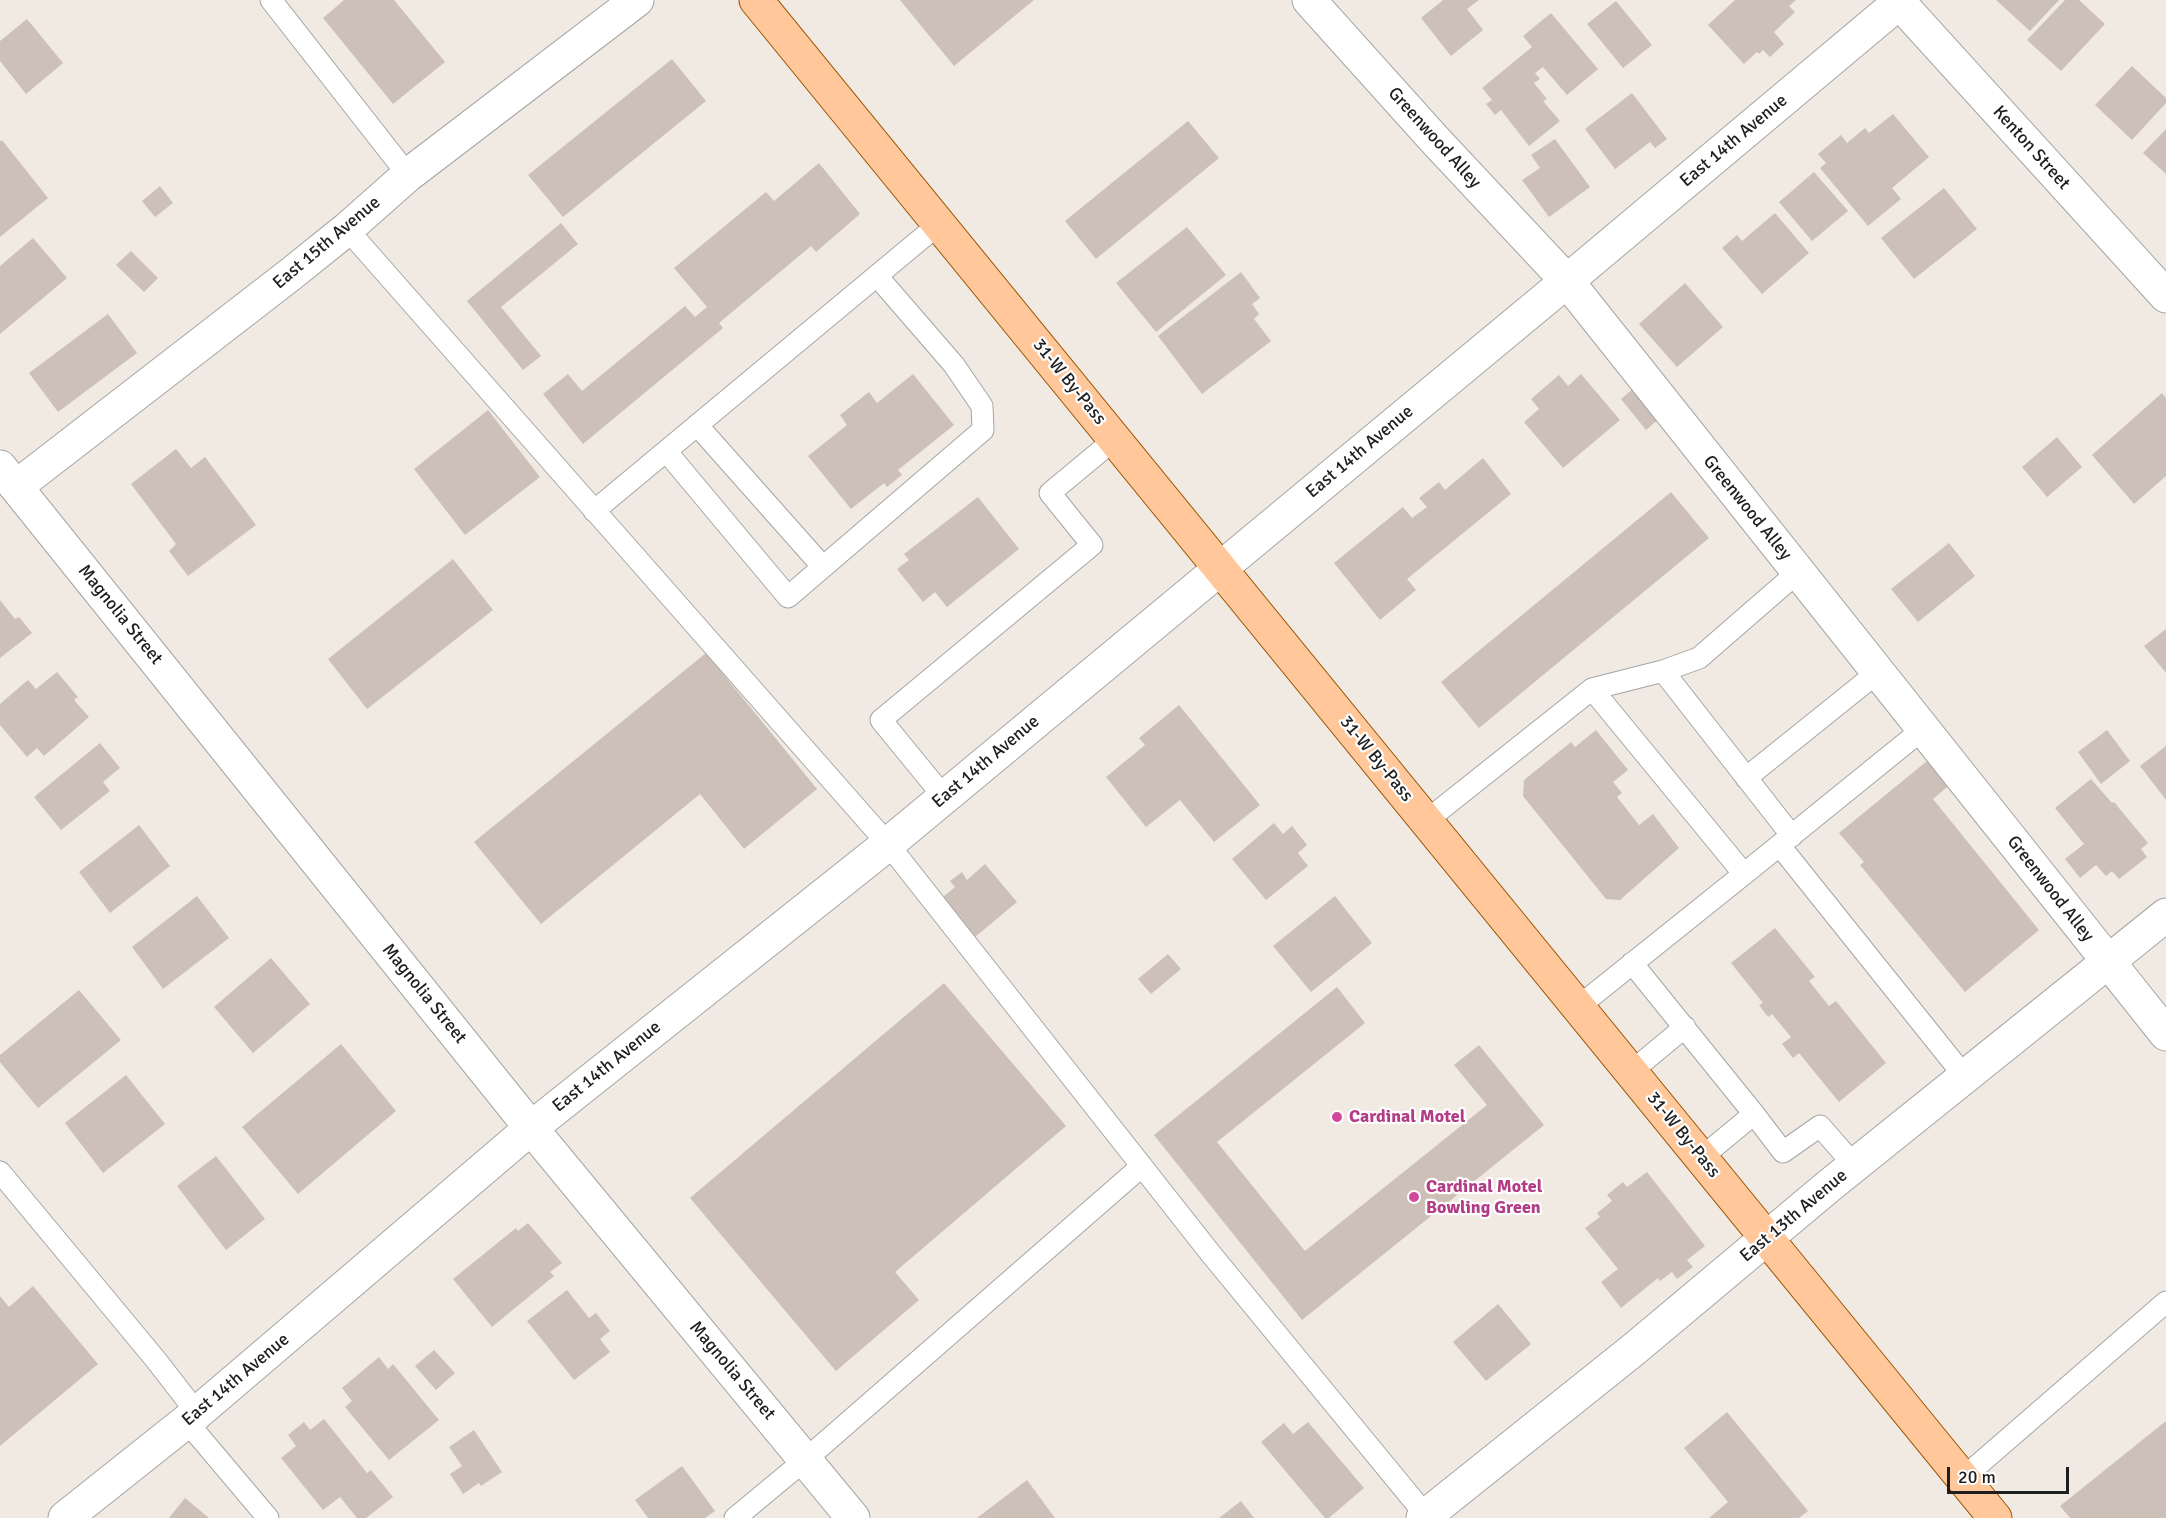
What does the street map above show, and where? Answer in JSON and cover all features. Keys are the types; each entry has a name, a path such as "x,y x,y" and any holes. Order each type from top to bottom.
{"main road":[{"name":"31-W By-Pass","path":"756,0 1995,1518"}],"street":[{"name":"East 15th Avenue","path":"8,476 281,282 347,229 408,175 637,0"},
{"name":"Greenwood Alley","path":"1309,0 1434,139 1567,281 2166,1034"},
{"name":"East 14th Avenue","path":"65,1518 192,1418 531,1128 888,844 1567,281 1899,1"},
{"name":"Kenton Street","path":"1899,1 2166,296"},
{"name":"Magnolia Street","path":"8,476 531,1128 853,1518"},
{"name":"East 13th Avenue","path":"1425,1517 1633,1350 1854,1165 2166,915"}],"lane":[{"path":"271,0 408,175"},
{"path":"594,511 939,224"},
{"path":"347,229 888,844 1219,1263 1425,1517"},
{"path":"666,451 788,597 983,430 982,406 959,374 877,276"},
{"path":"697,425 823,567"},
{"path":"944,797 881,720 1092,545 1050,493 1115,439"},
{"path":"1426,820 1592,689 1663,671 1699,658 1798,573"},
{"path":"1663,671 1746,778 1786,841 1965,1077"},
{"path":"1746,778 1878,672"},
{"path":"1592,689 1744,874"},
{"path":"1578,1007 1923,729"},
{"path":"1632,963 1783,1152 1820,1126 1854,1165"},
{"path":"1632,1071 1685,1027"},
{"path":"1702,1157 1754,1113"},
{"path":"735,1518 805,1460 1142,1166"},
{"path":"0,1172 148,1351 192,1418 268,1518"},
{"path":"1963,1478 2166,1302"}],"building":[{"path":"344,0 394,0 445,62 393,104 323,18"},
{"path":"900,0 1034,0 954,66"},
{"path":"1443,0 1479,0 1467,9 1483,30 1451,56 1421,18"},
{"path":"1735,0 1796,0 1789,6 1795,12 1774,32 1784,44 1770,57 1763,50 1759,54 1757,52 1744,64 1708,25"},
{"path":"1996,0 2059,0 2030,31"},
{"path":"2065,0 2079,0 2105,24 2061,71 2027,40"},
{"path":"1616,1 1652,45 1623,68 1587,24"},
{"path":"1551,13 1598,69 1567,95 1543,67 1535,73 1540,79 1534,83 1547,99 1543,101 1560,121 1529,146 1501,110 1495,115 1486,104 1492,100 1482,88 1532,47 1523,36"},
{"path":"27,19 63,63 26,94 0,61 0,41"},
{"path":"672,59 706,101 563,217 528,175"},
{"path":"2132,66 2166,98 2166,103 2132,140 2095,105"},
{"path":"1632,93 1667,139 1655,148 1650,142 1615,169 1585,129"},
{"path":"1893,114 1929,157 1892,188 1901,199 1868,226 1820,168 1826,163 1818,154 1841,135 1847,143 1865,128 1869,133"},
{"path":"1188,121 1219,158 1096,259 1065,221"},
{"path":"2166,129 2166,174 2143,153"},
{"path":"1555,139 1590,187 1549,217 1522,180 1540,168 1531,155"},
{"path":"2,140 48,198 0,237 0,142"},
{"path":"819,163 860,214 816,252 811,246 719,323 723,328 583,444 543,394 568,374 582,391 685,306 695,317 707,307 674,268 766,192 774,201"},
{"path":"1814,172 1848,211 1812,241 1779,202"},
{"path":"160,186 173,203 155,217 142,201"},
{"path":"1944,188 1977,229 1914,279 1881,238"},
{"path":"1775,213 1809,253 1762,294 1722,248 1737,235 1742,241"},
{"path":"561,223 578,244 501,307 541,356 523,370 467,301"},
{"path":"1187,227 1226,275 1156,332 1116,283"},
{"path":"33,238 67,278 0,334 0,266"},
{"path":"131,251 158,278 144,292 116,265"},
{"path":"1241,272 1260,298 1252,304 1259,314 1254,319 1271,341 1202,394 1158,336"},
{"path":"1685,283 1723,327 1677,367 1639,324"},
{"path":"108,314 137,353 58,412 29,373"},
{"path":"913,374 954,425 898,470 902,475 887,487 884,483 851,509 808,456 847,425 840,415 869,392 877,403"},
{"path":"1581,374 1620,420 1563,468 1524,422 1539,409 1531,399 1559,375 1568,386"},
{"path":"1641,382 1666,413 1646,430 1621,399"},
{"path":"2162,393 2166,398 2166,476 2134,504 2092,455"},
{"path":"488,410 540,477 465,535 414,469"},
{"path":"2057,437 2082,467 2047,497 2022,467"},
{"path":"176,449 191,468 205,457 256,525 188,576 169,551 176,544 131,484"},
{"path":"1483,458 1511,494 1407,579 1416,590 1380,620 1334,563 1403,507 1412,518 1427,507 1419,498 1439,482 1445,490"},
{"path":"1671,492 1709,538 1479,728 1441,682"},
{"path":"978,497 1019,549 947,607 935,592 923,602 897,569 909,560 904,554"},
{"path":"1949,543 1975,576 1918,622 1891,589"},
{"path":"453,559 493,610 367,709 328,659"},
{"path":"0,600 15,619 19,617 32,633 0,658"},
{"path":"2166,629 2166,673 2144,646"},
{"path":"706,653 817,789 744,849 700,794 541,924 474,842"},
{"path":"57,672 78,697 74,700 89,717 44,756 37,748 27,757 0,725 0,704 28,680 36,689"},
{"path":"1179,705 1260,805 1214,842 1180,800 1146,827 1106,777 1145,745 1139,738"},
{"path":"1596,730 1628,770 1613,782 1622,793 1617,797 1639,825 1653,814 1679,848 1620,900 1606,899 1523,796 1524,780 1571,742 1575,747"},
{"path":"2107,730 2130,761 2101,784 2078,752"},
{"path":"100,743 120,768 103,782 110,791 61,830 34,797"},
{"path":"2166,746 2166,800 2140,766"},
{"path":"1938,752 1959,777 1933,799 2039,930 1965,992 1860,865 1864,862 1839,833"},
{"path":"2091,779 2112,803 2114,802 2148,843 2141,849 2147,857 2119,879 2112,871 2106,876 2096,865 2080,878 2065,859 2084,844 2055,808"},
{"path":"1274,823 1283,834 1292,826 1307,845 1298,853 1308,866 1266,900 1232,859"},
{"path":"139,825 170,866 110,913 79,872"},
{"path":"985,864 1017,902 975,937 943,897 955,887 950,881 962,872 967,880"},
{"path":"197,896 229,938 163,989 132,947"},
{"path":"1335,896 1372,943 1311,992 1273,946"},
{"path":"1775,928 1815,977 1809,981 1829,1006 1836,1001 1886,1063 1839,1102 1799,1053 1793,1058 1782,1044 1791,1037 1772,1014 1768,1017 1759,1005 1763,1003 1731,963"},
{"path":"1168,954 1181,969 1151,994 1138,979"},
{"path":"271,958 310,1004 253,1053 214,1007"},
{"path":"944,983 1066,1126 895,1272 919,1300 836,1371 690,1198"},
{"name":"Cardinal Motel Bowling Green","path":"1337,987 1365,1023 1217,1142 1305,1251 1487,1105 1454,1065 1479,1045 1544,1125 1302,1320 1154,1135"},
{"path":"79,990 121,1040 38,1108 0,1062 0,1055"},
{"path":"341,1044 396,1111 298,1194 242,1127"},
{"path":"126,1075 165,1124 103,1173 65,1123"},
{"path":"216,1156 265,1219 226,1250 177,1186"},
{"path":"1647,1172 1705,1246 1687,1260 1693,1267 1677,1279 1672,1272 1660,1281 1658,1278 1621,1308 1601,1282 1618,1269 1585,1228 1600,1217 1597,1213 1612,1201 1607,1195 1623,1182 1627,1187"},
{"path":"528,1223 562,1263 550,1272 554,1276 492,1327 453,1279 516,1228 518,1231"},
{"path":"33,1286 98,1364 0,1446 0,1296 9,1307"},
{"path":"567,1290 589,1318 596,1313 610,1331 600,1339 610,1352 574,1380 527,1321"},
{"path":"1498,1304 1531,1344 1486,1381 1453,1342"},
{"path":"434,1350 455,1373 436,1390 415,1366"},
{"path":"379,1357 388,1369 393,1364 439,1420 389,1460 345,1407 352,1401 342,1388"},
{"path":"1727,1412 1808,1511 1799,1518 1709,1518 1728,1502 1684,1448"},
{"path":"324,1419 367,1473 371,1470 393,1497 366,1518 357,1518 340,1497 323,1510 281,1458 296,1446 288,1435 304,1422 310,1430"},
{"path":"2166,1421 2166,1518 2070,1518 2060,1506"},
{"path":"1308,1422 1364,1488 1329,1518 1325,1518 1261,1442 1284,1423 1293,1434"},
{"path":"474,1430 502,1472 481,1486 479,1483 463,1494 450,1474 462,1466 449,1447"},
{"path":"682,1466 715,1511 705,1518 648,1518 635,1500"},
{"path":"1027,1480 1055,1518 977,1518"},
{"path":"185,1498 209,1518 169,1518"},
{"path":"1241,1501 1254,1518 1219,1518"}],"place":[{"name":"Cardinal Motel","path":"1337,1117"},
{"name":"Cardinal Motel Bowling Green","path":"1414,1197"}]}
